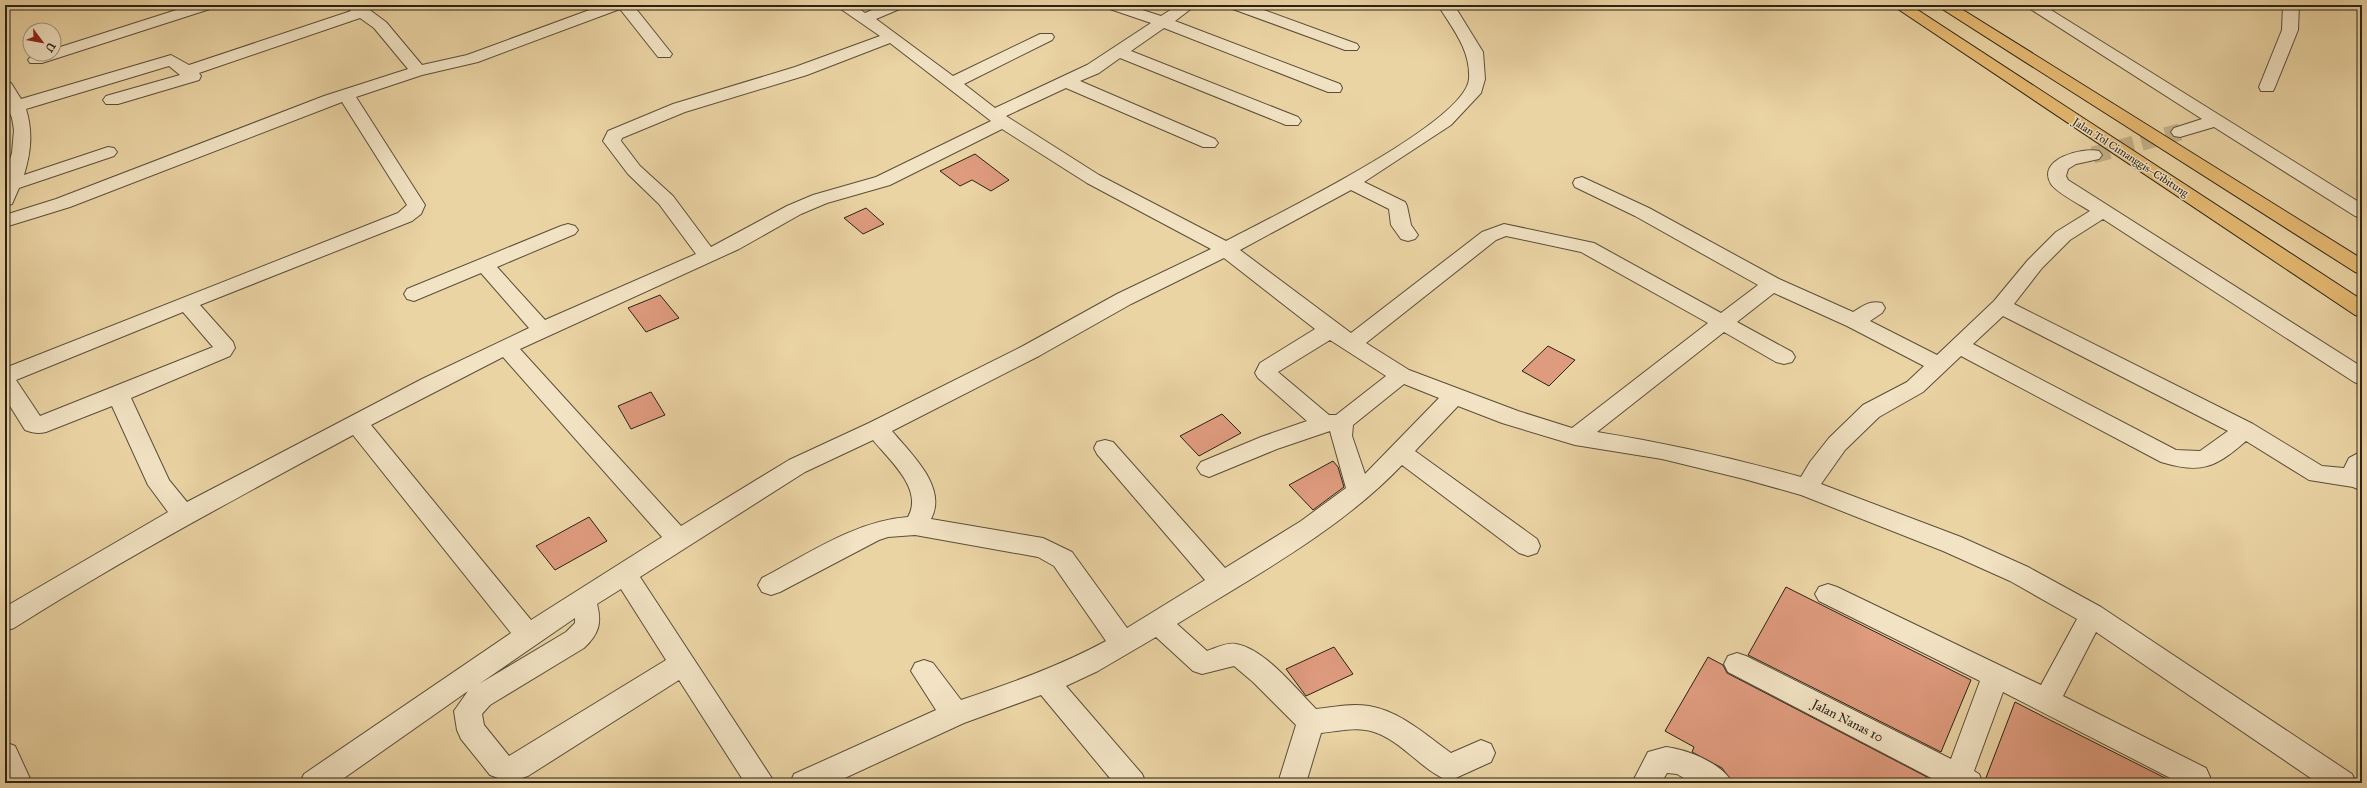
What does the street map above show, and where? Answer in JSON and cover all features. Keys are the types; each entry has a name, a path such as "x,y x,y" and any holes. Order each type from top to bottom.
{"highway":[{"name":"Jalan Tol Cimanggis–Cibitung","path":"1900,5 2362,310"},
{"path":"1944,5 2362,268"}],"street":[{"path":"62,52 208,5"},
{"path":"571,5 587,16"},
{"path":"5,221 63,203 330,100 347,96 418,71 472,59 617,5"},
{"path":"625,5 664,54"},
{"path":"843,5 866,18 999,118 1093,179 1226,249 1330,330 1401,375 1454,396 1575,437 1662,451 1744,470 1807,488 1958,547 2019,574 2092,615 2333,780"},
{"path":"866,18 897,5"},
{"path":"1112,5 1163,22 1334,88"},
{"path":"5,620 68,580 184,515 430,384 542,330 708,256 794,210 820,200 883,181 1067,82 1119,52 1188,5"},
{"path":"1236,5 1350,47"},
{"path":"314,783 528,635 797,466 877,429 1031,351 1124,299 1226,249 1351,182 1412,144 1445,121 1472,92 1477,79 1475,52 1446,5"},
{"path":"2032,5 2362,212"},
{"path":"2267,87 2280,58 2290,30 2291,5"},
{"path":"186,72 357,8 380,25 418,71"},
{"path":"708,256 666,200 634,170 616,148 612,141 615,133 679,108 801,72 892,37"},
{"path":"952,84 1046,37"},
{"path":"1119,52 1292,121"},
{"path":"17,106 168,61 175,62 193,76 112,100"},
{"path":"1067,82 1209,143"},
{"path":"5,87 17,106 22,118 24,141 7,193"},
{"path":"5,376 405,217 414,210 416,205 347,96"},
{"path":"2180,132 2216,120"},
{"path":"5,147 24,141"},
{"path":"7,193 108,152"},
{"path":"2093,155 2066,160 2060,166 2057,176 2068,189 2362,377"},
{"path":"1351,182 1398,206 1401,225 1408,235"},
{"path":"1582,183 1642,212 1772,284 1854,321 1939,365"},
{"path":"1807,488 1818,468 1837,444 1871,411 1915,387 2001,306 2035,264 2060,242 2063,236 2103,211"},
{"path":"414,294 568,230"},
{"path":"1352,343 1489,236 1504,230 1587,247 1784,357"},
{"path":"485,265 542,330"},
{"path":"1575,437 1772,284"},
{"path":"5,380 33,424 38,426 118,395 222,351 224,348 222,342 187,303"},
{"path":"2001,306 2245,430 2317,474 2361,474"},
{"path":"1854,321 1875,308"},
{"path":"1330,330 1266,370 1267,373 1333,423 1341,436 1359,491"},
{"path":"1959,346 2169,456 2182,461 2199,462 2207,460 2245,430"},
{"path":"506,347 632,489 679,539"},
{"path":"1209,468 1333,423 1401,375"},
{"path":"118,395 160,485 184,515"},
{"path":"804,783 955,714 1046,682 1089,663 1123,644 1310,528 1373,480 1399,451 1454,396"},
{"path":"357,424 528,635"},
{"path":"877,429 918,482 924,494 925,507 915,526"},
{"path":"1105,448 1222,582"},
{"path":"1399,451 1528,546"},
{"path":"771,585 871,533 888,528 915,526 1044,548 1063,559 1123,644"},
{"path":"625,575 761,783"},
{"path":"1828,594 2047,701 2196,777"},
{"path":"584,601 589,621 588,628 575,640 480,697 468,711 471,730 500,766 509,769 518,767 682,664"},
{"path":"2047,701 2092,615"},
{"path":"1158,622 1202,663 1238,656 1264,676 1310,722"},
{"name":"Jalan Nanas 10","path":"1737,664 1962,781"},
{"path":"924,671 955,714"},
{"path":"1962,781 1994,676"},
{"path":"1046,682 1132,783"},
{"path":"1310,722 1354,718 1376,720 1389,726 1448,768 1481,753"},
{"path":"1292,783 1310,722"},
{"path":"5,755 18,783"},
{"path":"1646,783 1658,761 1664,759 1675,761 1718,783"}],"building":[{"path":"975,154 1009,180 991,191 972,180 960,186 940,171"},
{"path":"866,208 884,224 863,234 844,218"},
{"path":"660,295 679,318 646,332 628,308"},
{"path":"1548,346 1575,360 1549,386 1522,371"},
{"path":"651,392 665,415 631,429 618,406"},
{"path":"1222,414 1241,433 1199,456 1180,436"},
{"path":"1333,461 1338,467 1344,487 1313,510 1289,485"},
{"path":"589,517 607,541 555,570 536,546"},
{"path":"1786,587 1971,680 1941,752 1748,655"},
{"path":"1334,647 1353,674 1306,696 1286,669"},
{"path":"1708,657 1723,665 1727,673 1927,777 1924,783 1733,783 1722,768 1692,752 1694,747 1665,731"},
{"path":"2015,702 2050,720 2175,783 1984,783"}],"tunnel":[{"path":"2093,155 2180,132"}]}
